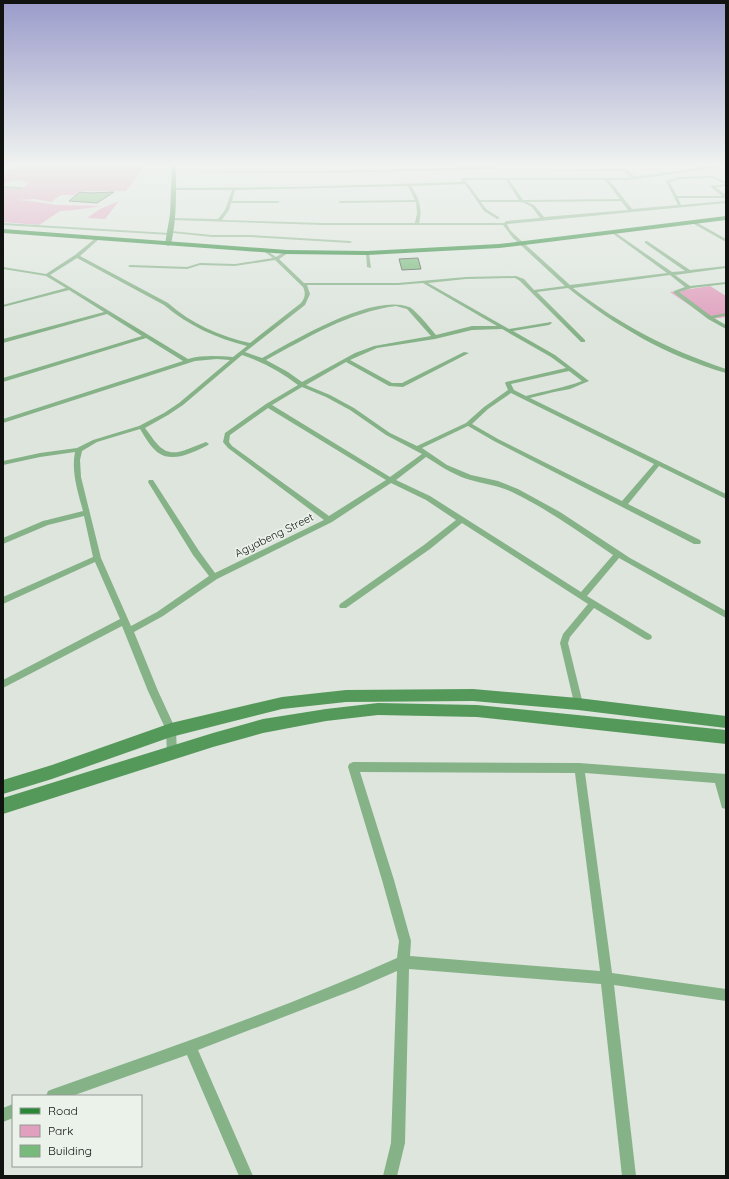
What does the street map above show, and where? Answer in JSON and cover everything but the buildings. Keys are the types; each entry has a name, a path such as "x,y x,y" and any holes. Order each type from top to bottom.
{"main road":[{"path":"3,231 98,238 170,237 286,252 367,253 469,249 669,220"},
{"path":"3,225 332,248 446,245 520,241 613,232 709,220"}],"street":[{"path":"172,220 170,237 250,236 350,242"},
{"path":"221,220 323,224 505,224 506,222 530,220"},
{"path":"693,222 726,241"},
{"path":"505,224 510,232 543,264 607,315 648,340 677,354 726,371"},
{"path":"613,232 690,288"},
{"path":"47,275 77,256 98,238"},
{"path":"646,242 688,271"},
{"path":"3,463 40,455 79,450 95,441 141,427 181,404 233,359 303,304 306,300 307,292 304,284 266,250"},
{"path":"130,266 182,268 200,264 235,265 276,259 286,252"},
{"path":"367,253 369,267"},
{"path":"77,256 166,304 203,330 216,336 251,345"},
{"path":"534,291 668,273 726,267"},
{"path":"3,268 47,275 188,361"},
{"path":"304,284 398,284 511,276 520,278 583,340"},
{"path":"423,282 553,356 586,381 568,388 553,390 525,398"},
{"path":"726,283 677,290 676,292 710,318 726,326"},
{"path":"3,306 69,289"},
{"path":"262,360 322,328 350,316 366,310 391,306 409,308 435,337"},
{"path":"3,341 109,312"},
{"path":"710,318 726,314"},
{"path":"329,520 272,476 230,447 226,442 227,434 268,405 302,385 347,360 376,347 435,337 472,328 506,329 549,323"},
{"path":"3,380 147,336"},
{"path":"242,353 262,360 286,373 302,385 328,396 352,409 388,434 417,448 445,466 468,477 496,483 557,514 618,554 726,614"},
{"path":"347,360 391,385 403,385 466,353"},
{"path":"3,421 202,357 216,356 233,359"},
{"path":"571,369 508,383 511,391 636,451 657,464 726,497"},
{"path":"417,448 468,424 486,408 511,391"},
{"path":"268,405 390,480 428,498 550,577 648,637"},
{"path":"468,424 496,440 697,542"},
{"path":"141,427 162,453 171,455 182,454 206,444"},
{"path":"79,450 77,460 78,478 98,558 153,691 171,730 172,754"},
{"name":"Agyabeng Street","path":"129,631 160,614 214,576 329,520 390,480 426,454"},
{"path":"624,504 657,464"},
{"path":"151,482 196,553 214,576"},
{"path":"3,541 46,523 86,513"},
{"path":"342,606 427,547 462,519"},
{"path":"582,596 618,554"},
{"path":"3,601 98,558"},
{"path":"578,704 564,643 566,636 594,603"},
{"path":"3,684 124,621"},
{"path":"3,787 52,772 171,730 282,703 346,696 473,695 578,704 726,722"},
{"path":"3,806 213,740 263,726 326,715 378,710 477,711 726,737"},
{"path":"390,1176 398,1143 405,941 353,767 579,768 723,779 726,804"},
{"path":"579,768 608,978 630,1176"},
{"path":"56,1095 190,1047 356,983 404,962 608,978 726,995"},
{"path":"190,1047 246,1176"}],"green space":[{"path":"3,220 46,220 39,225 3,222"},
{"path":"710,286 726,296 726,317 710,319 670,292"}]}
